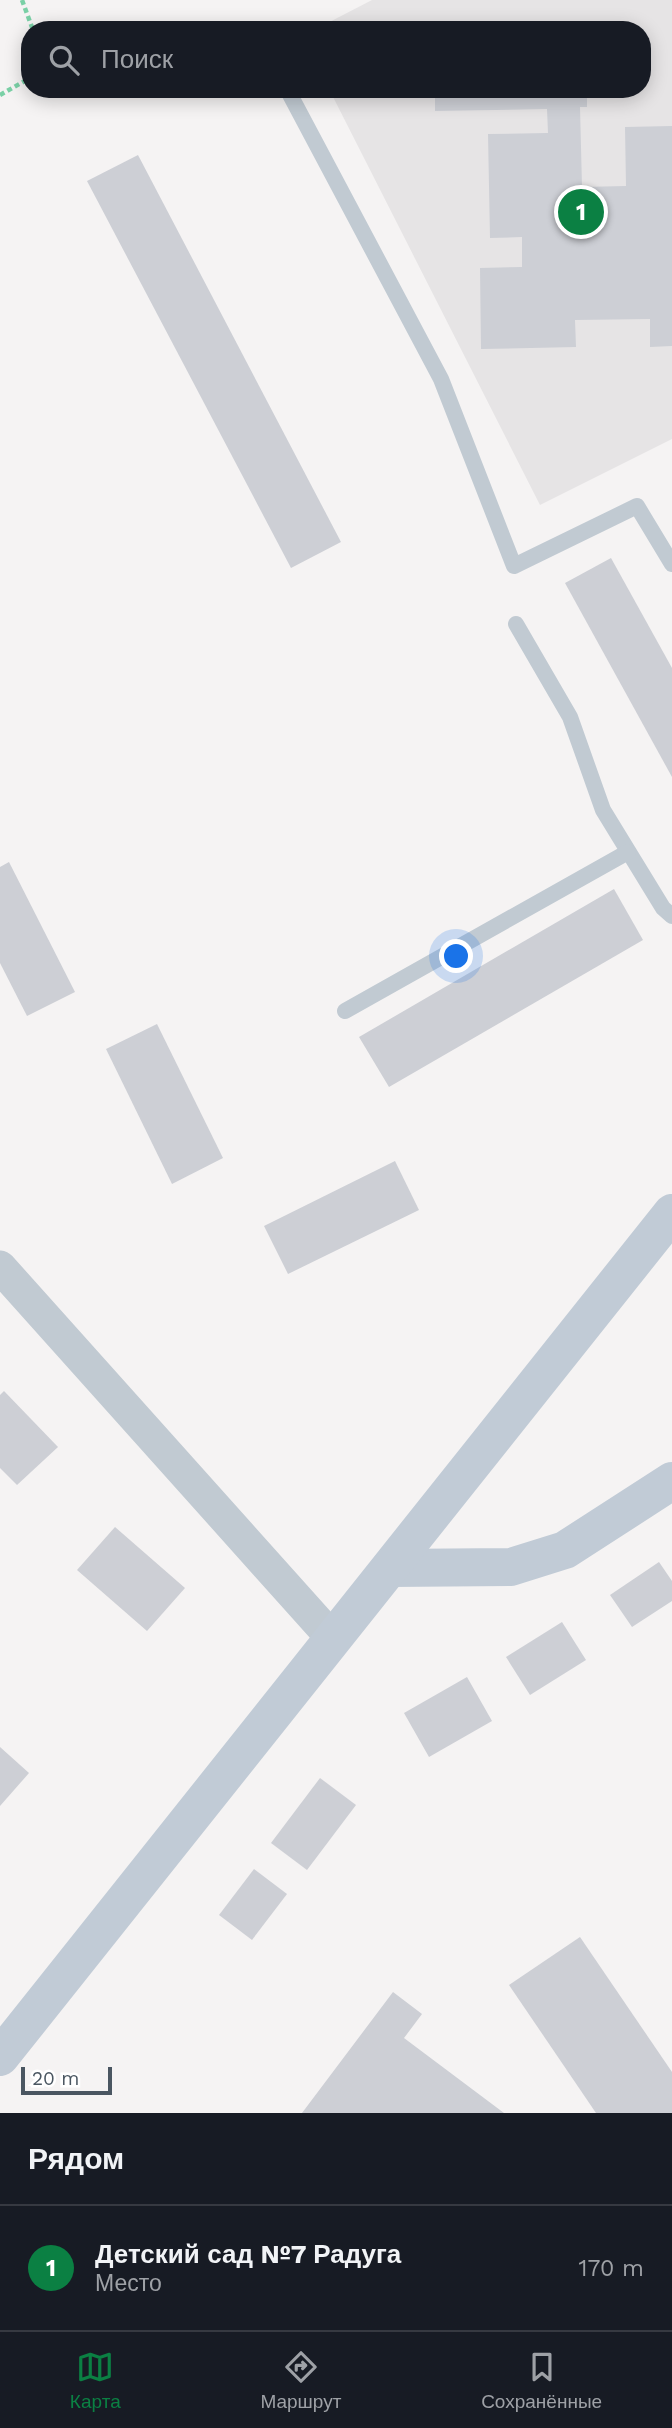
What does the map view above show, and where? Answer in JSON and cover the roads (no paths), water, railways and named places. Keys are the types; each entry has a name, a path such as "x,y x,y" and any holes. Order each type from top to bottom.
{"main road":[{"path":"0,2057 672,1213"},
{"path":"390,1568 511,1567 565,1550 672,1481"}],"street":[{"path":"0,1267 334,1640"}],"lane":[{"path":"292,98 441,379 514,566 637,506 672,564"},
{"path":"516,624 570,717 603,810 663,908 672,916"},
{"path":"345,1011 628,852"}],"place":[{"name":"Детский сад №7 Радуга","path":"581,212"}]}
